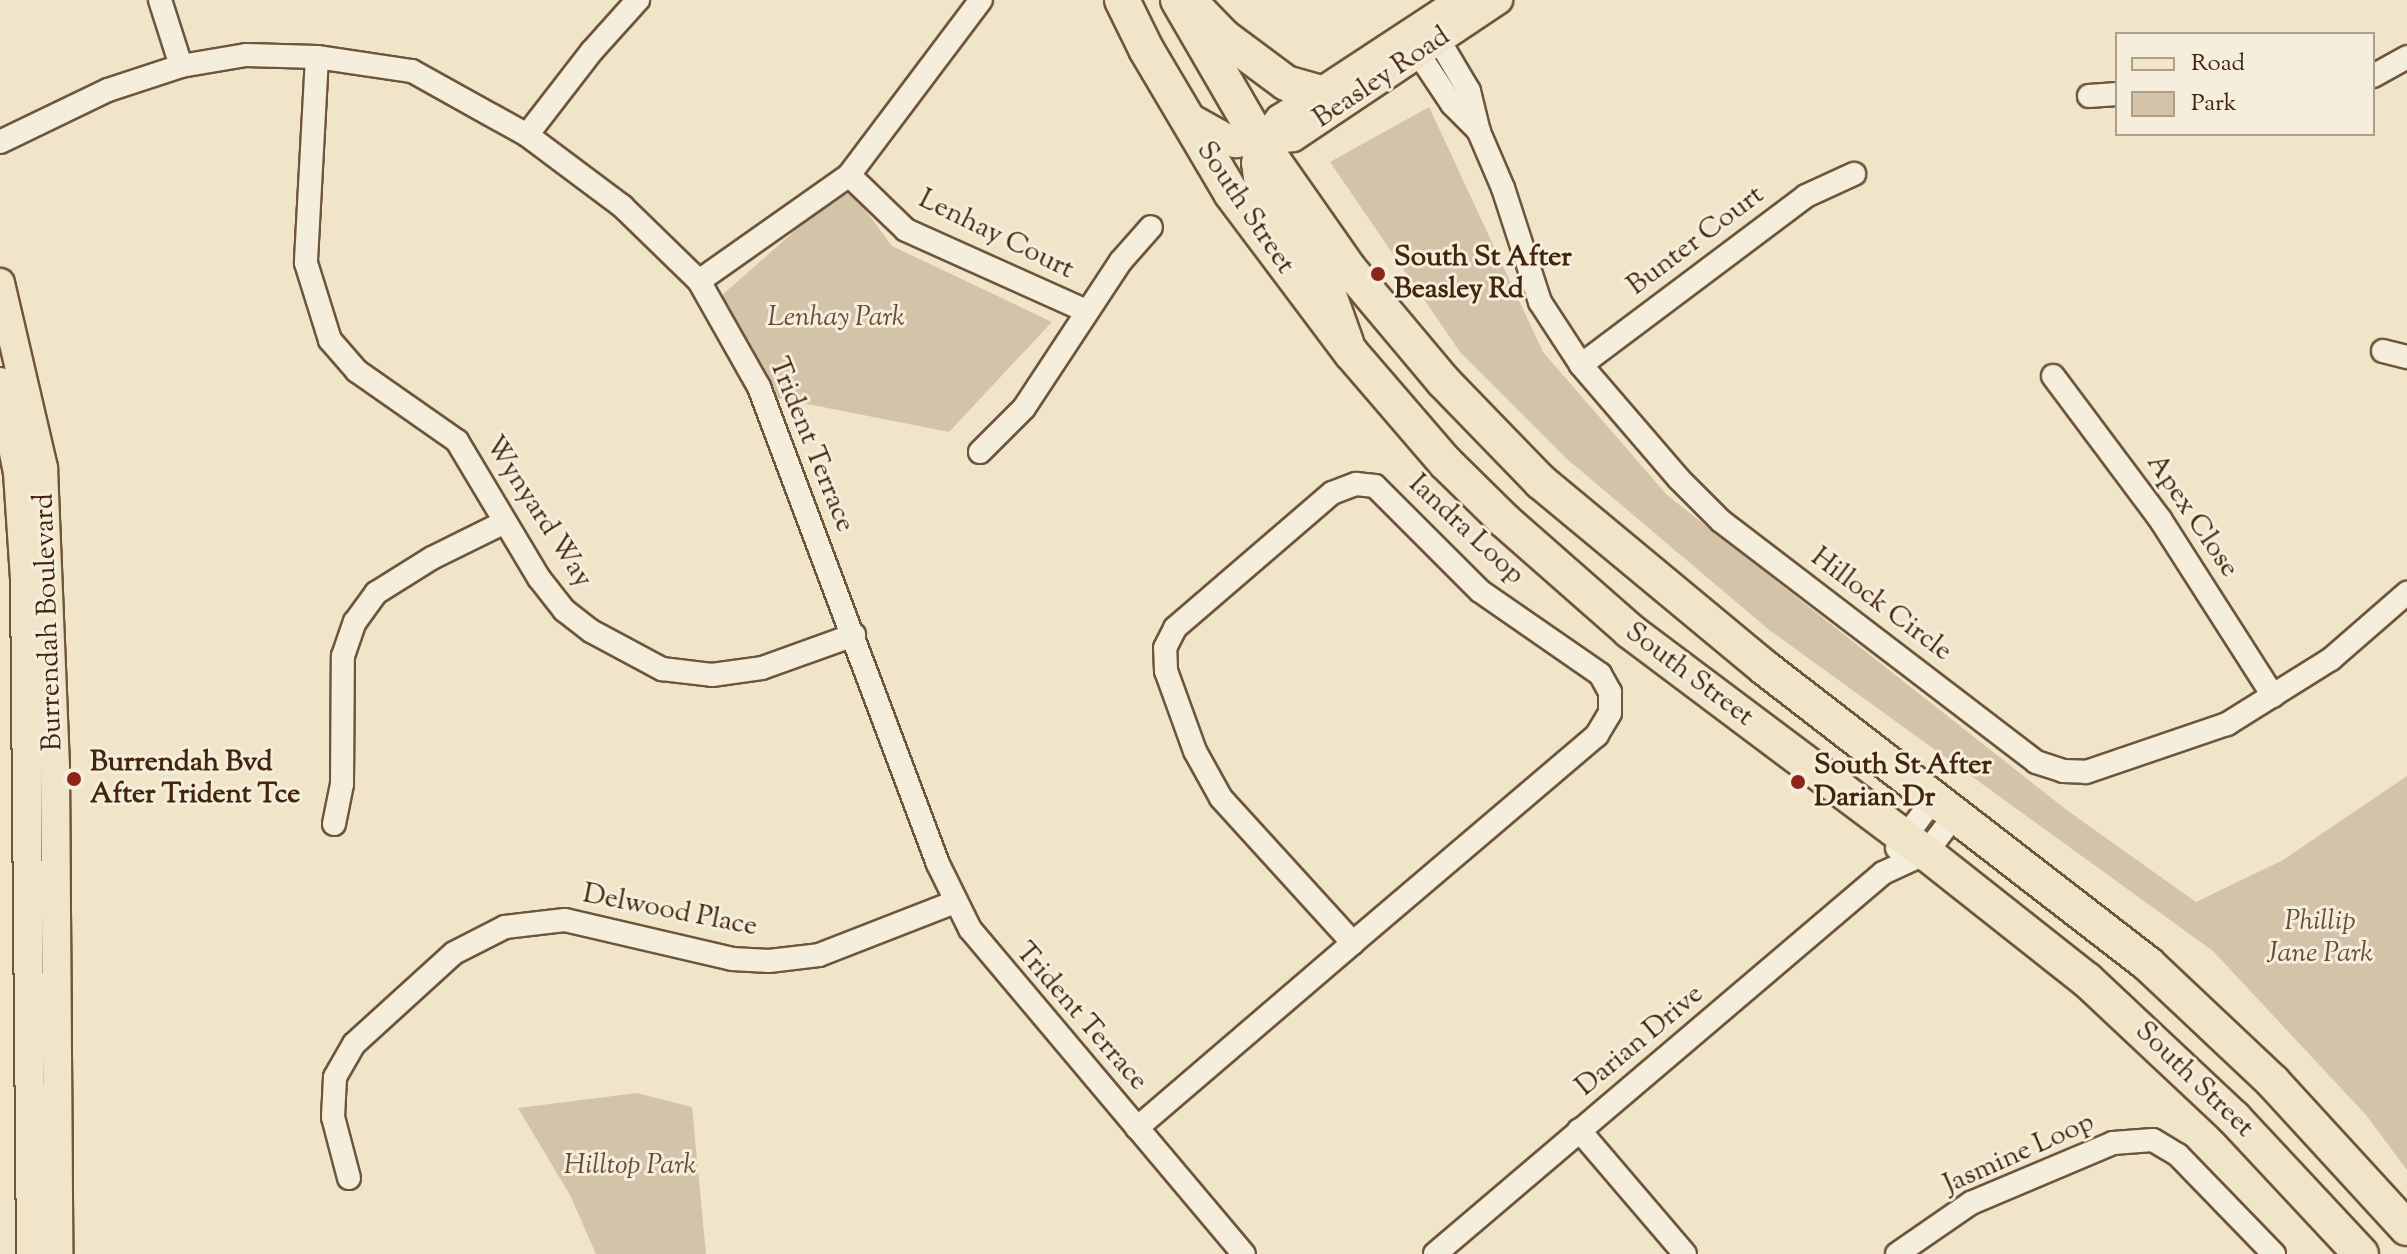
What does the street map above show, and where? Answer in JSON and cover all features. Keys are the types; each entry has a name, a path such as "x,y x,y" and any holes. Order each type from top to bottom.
{"highway":[{"name":"South Street","path":"1122,0 1183,114 1271,250 1352,354 1445,462 1568,579 1630,631 1915,845 2087,980 2162,1047 2277,1162 2361,1254"},
{"name":"South Street","path":"1178,0 1261,143 1350,270 1444,382 1541,482 1628,558 1944,808 2149,965 2273,1082 2407,1228"},
{"path":"1189,0 1224,37 1262,66 1286,83 1320,93"}],"main road":[{"name":"Beasley Road","path":"1183,114 1235,143 1261,143 1293,137 1423,38 1461,0"},
{"name":"Beasley Road","path":"1261,143 1280,119 1320,93 1498,0"},
{"path":"1261,143 1256,163 1259,186 1329,286 1352,354"},
{"name":"Burrendah Boulevard","path":"0,283 43,468 55,766 58,1254"},
{"name":"Burrendah Boulevard","path":"0,382 18,473 25,579 31,1254"}],"street":[{"path":"160,0 181,66"},
{"path":"527,135 592,51 638,0"},
{"path":"699,281 849,175 981,0"},
{"name":"Hillock Circle","path":"1423,38 1469,91 1479,132 1503,188 1540,302 1581,365 1679,479 1721,521 2036,762 2063,771 2086,772 2227,724 2331,659 2407,593"},
{"name":"Trident Terrace","path":"0,142 108,90 181,66 246,55 317,57 412,71 527,135 622,206 699,281 759,387 955,902 989,955 1244,1254"},
{"name":"Wynyard Way","path":"317,57 306,263 330,340 357,371 457,441 539,578 564,610 591,631 662,669 712,675 762,668 854,635"},
{"path":"2375,75 2407,57"},
{"path":"2089,96 2115,94"},
{"name":"Bunter Court","path":"1581,365 1806,196 1854,174"},
{"name":"Lenhay Court","path":"849,175 906,230 1086,311"},
{"name":"Lenhay Court","path":"980,452 1024,408 1121,261 1151,227"},
{"path":"2383,351 2407,357"},
{"name":"Apex Close","path":"2053,376 2160,519 2273,696"},
{"name":"Iandra Loop","path":"1137,1128 1597,735 1610,713 1610,692 1600,674 1480,591 1375,486 1356,484 1332,493 1284,534 1175,628 1165,648 1166,671 1195,751 1221,798 1353,943"},
{"path":"334,824 342,784 343,656 355,622 376,593 432,558 505,522"},
{"name":"Darian Drive","path":"1435,1254 1915,845 1944,808"},
{"name":"Delwood Place","path":"349,1178 333,1117 335,1077 354,1044 454,953 505,927 565,920 732,959 769,961 819,955 955,902"},
{"path":"1579,1130 1685,1254"},
{"name":"Jasmine Loop","path":"1897,1254 1971,1203 2113,1143 2153,1140 2178,1155 2274,1254"}],"green space":[{"name":"Phillip Jane Park","path":"1429,107 1543,352 1667,495 2068,811 2196,902 2283,860 2407,776 2407,1170 2366,1115 2213,951 1768,629 1567,459 1460,352 1330,162"},
{"name":"Lenhay Park","path":"847,185 892,246 1052,322 949,432 772,397 713,303"},
{"name":"Hilltop Park","path":"637,1093 692,1107 706,1254 596,1254 570,1195 518,1108"}],"place":[{"name":"South St After Beasley Rd","path":"1378,274"},
{"name":"Burrendah Bvd After Trident Tce","path":"74,779"},
{"name":"South St After Darian Dr","path":"1798,782"}]}
